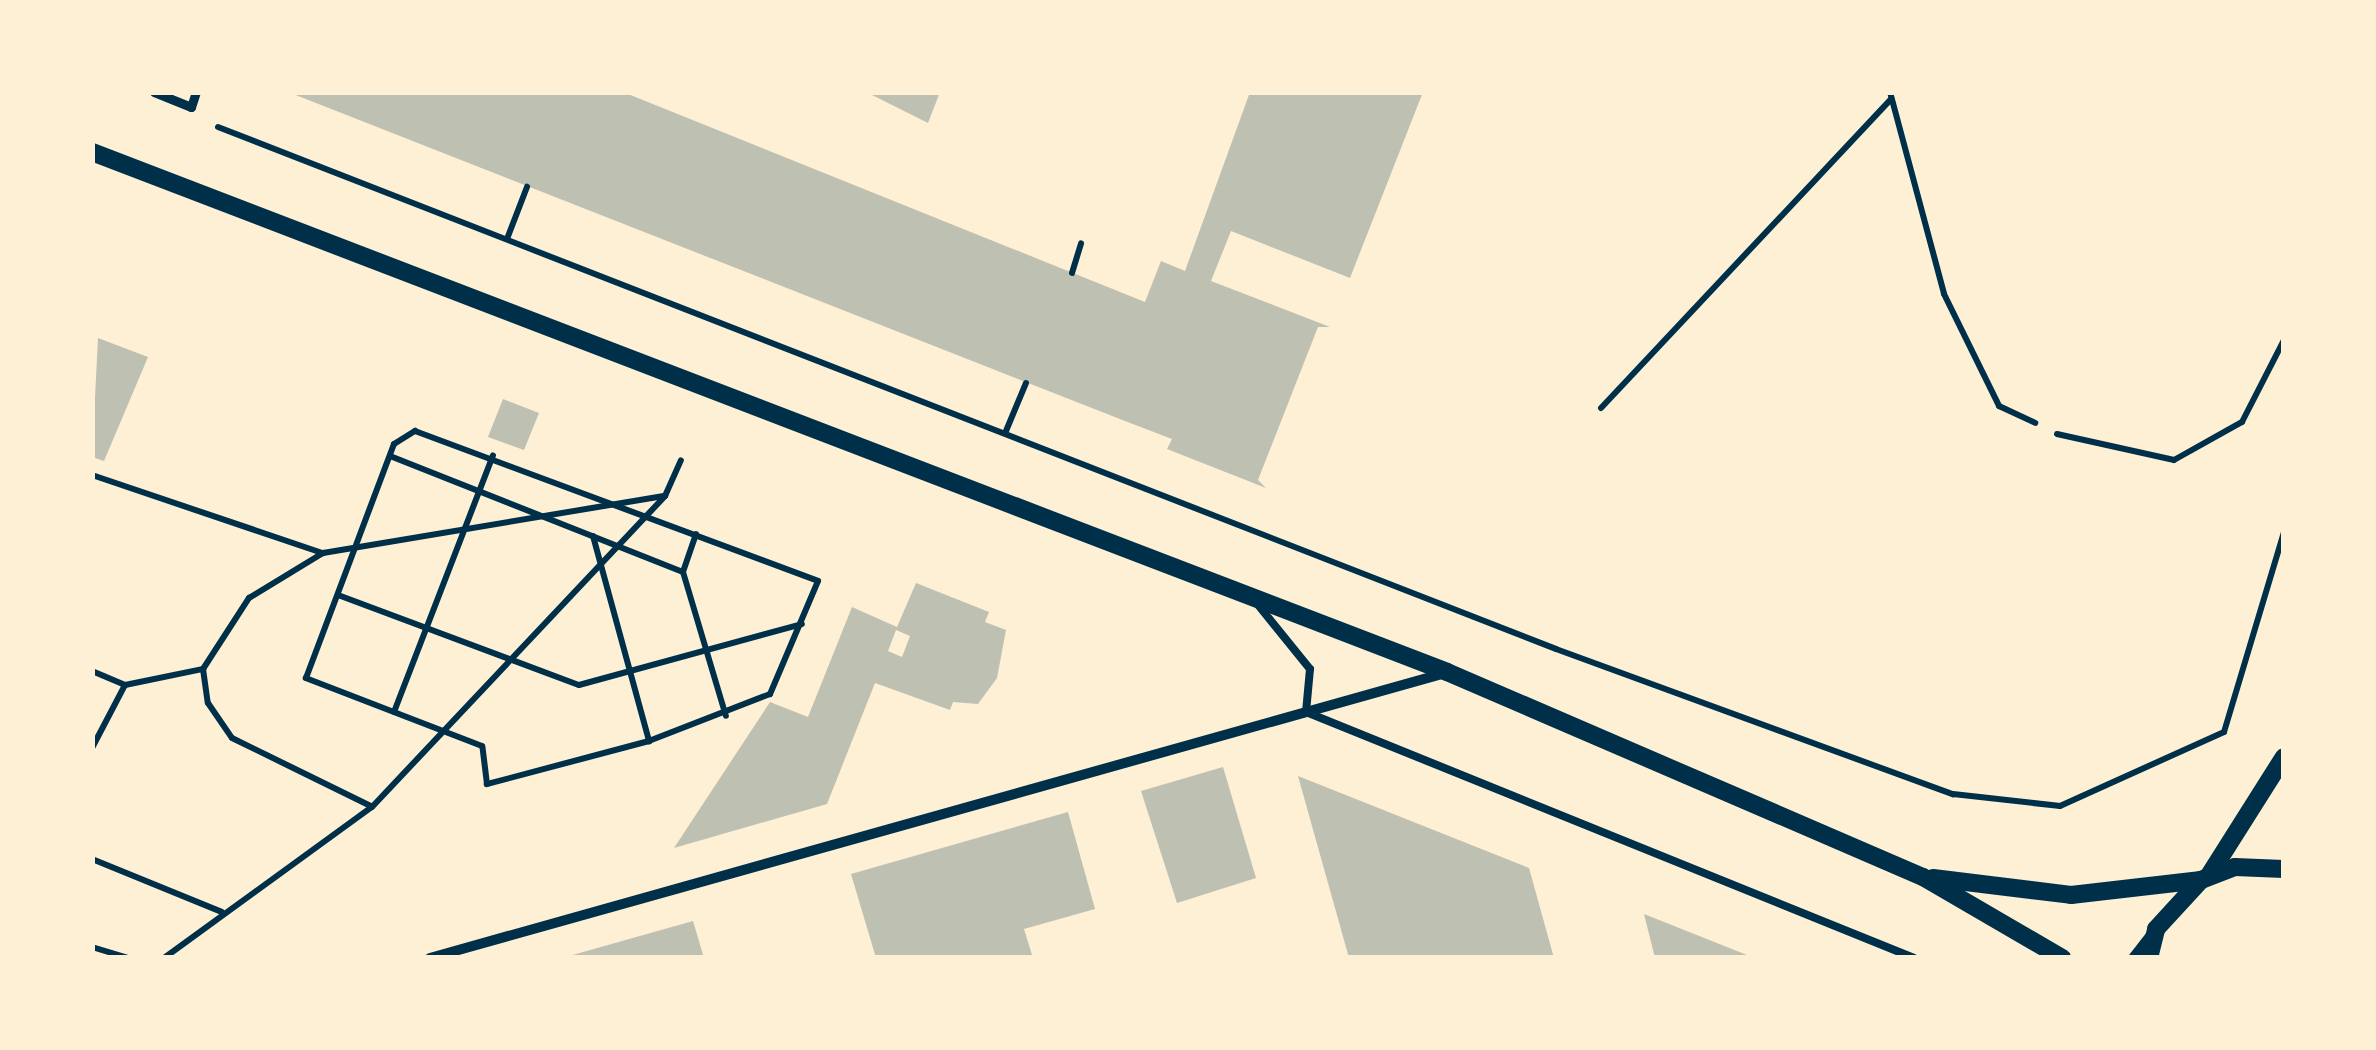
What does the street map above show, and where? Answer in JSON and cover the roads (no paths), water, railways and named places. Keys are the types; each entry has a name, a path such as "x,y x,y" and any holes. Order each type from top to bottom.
{"street":[{"path":"154,92 191,106 196,92"},
{"path":"92,152 1447,672 1923,877 2062,958"},
{"path":"430,958 1447,672"},
{"path":"2133,958 2204,878 2284,757"},
{"path":"1923,877 2071,895 2204,878 2234,866 2284,869"},
{"path":"2149,958 2156,930"}],"lane":[{"path":"1248,597 1288,632 1310,669 1306,712 1914,958"}]}
